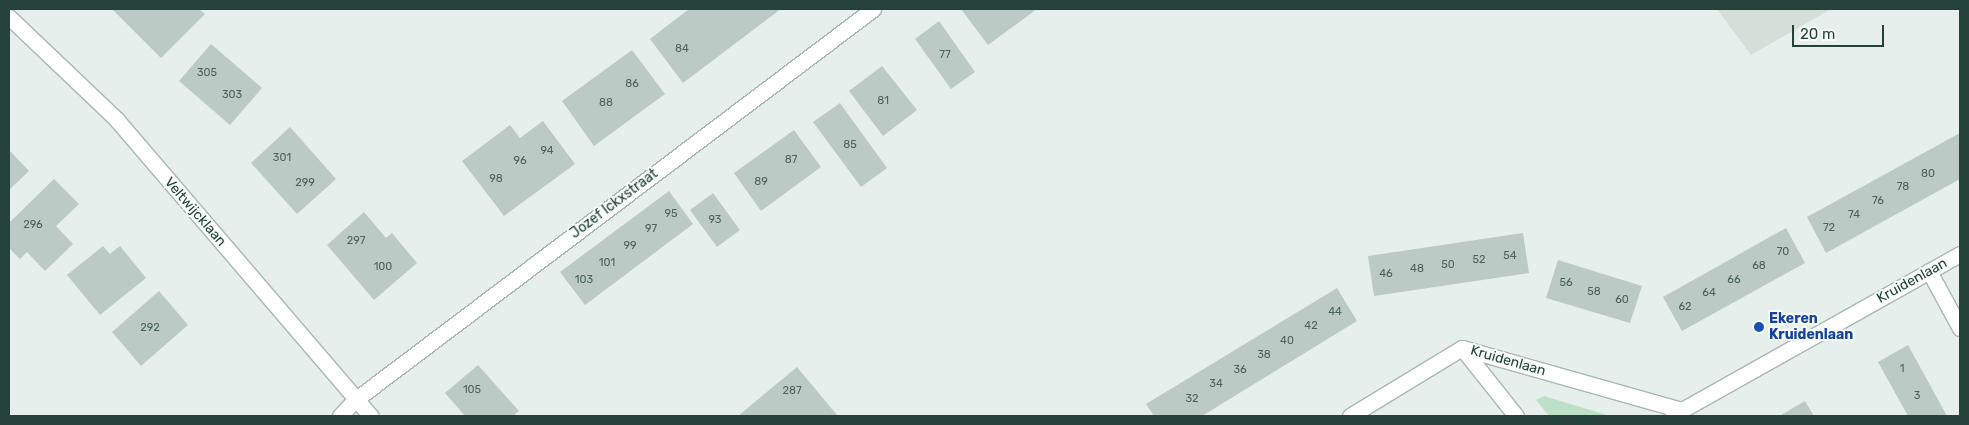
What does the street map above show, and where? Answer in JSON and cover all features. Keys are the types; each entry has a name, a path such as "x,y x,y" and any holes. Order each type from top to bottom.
{"street":[{"name":"Jozef Ickxstraat","path":"340,416 355,400 873,9"},
{"name":"Veltwijcklaan","path":"9,17 117,120 355,400 371,416"},
{"name":"Kruidenlaan","path":"1350,416 1462,348 1676,413 1960,254"},
{"path":"1930,271 1960,328"},
{"path":"1462,348 1516,416"}],"shaded area":[{"path":"1717,9 1831,9 1751,55"}],"green space":[{"path":"1544,396 1608,416 1549,416 1536,400"}],"building":[{"path":"112,9 199,9 205,14 161,58"},
{"path":"689,9 781,9 683,83 650,39"},
{"path":"961,9 1037,9 988,45"},
{"path":"939,21 975,72 951,89 915,39"},
{"path":"211,44 262,88 230,125 179,81"},
{"path":"632,50 665,94 594,146 562,101"},
{"path":"882,66 917,110 883,136 849,91"},
{"path":"840,103 887,168 861,187 813,122"},
{"path":"543,121 575,164 504,216 462,161 510,125 520,138"},
{"path":"290,127 336,179 297,214 251,163"},
{"path":"794,130 821,167 761,211 734,173"},
{"path":"1960,133 1960,179 1826,253 1807,217"},
{"path":"9,150 29,171 9,190"},
{"path":"54,179 79,204 56,226 73,244 45,271 27,252 20,259 9,248 9,223"},
{"path":"669,191 693,224 585,305 560,272"},
{"path":"713,193 740,230 717,247 690,210"},
{"path":"364,212 386,238 392,233 417,263 374,300 327,245"},
{"path":"1786,228 1805,263 1682,331 1663,297"},
{"path":"1523,233 1529,273 1374,296 1368,256"},
{"path":"103,246 110,254 120,246 146,278 100,315 67,275"},
{"path":"1558,260 1642,286 1630,323 1546,298"},
{"path":"1337,288 1357,321 1202,416 1154,416 1146,404"},
{"path":"159,291 188,325 141,366 112,332"},
{"path":"1908,345 1947,416 1908,416 1878,362"},
{"path":"478,365 519,411 513,416 465,416 445,393"},
{"path":"797,367 837,415 738,416"},
{"path":"1805,401 1814,416 1778,416 1781,415"}],"place":[{"name":"Ekeren Kruidenlaan","path":"1759,327"}]}
